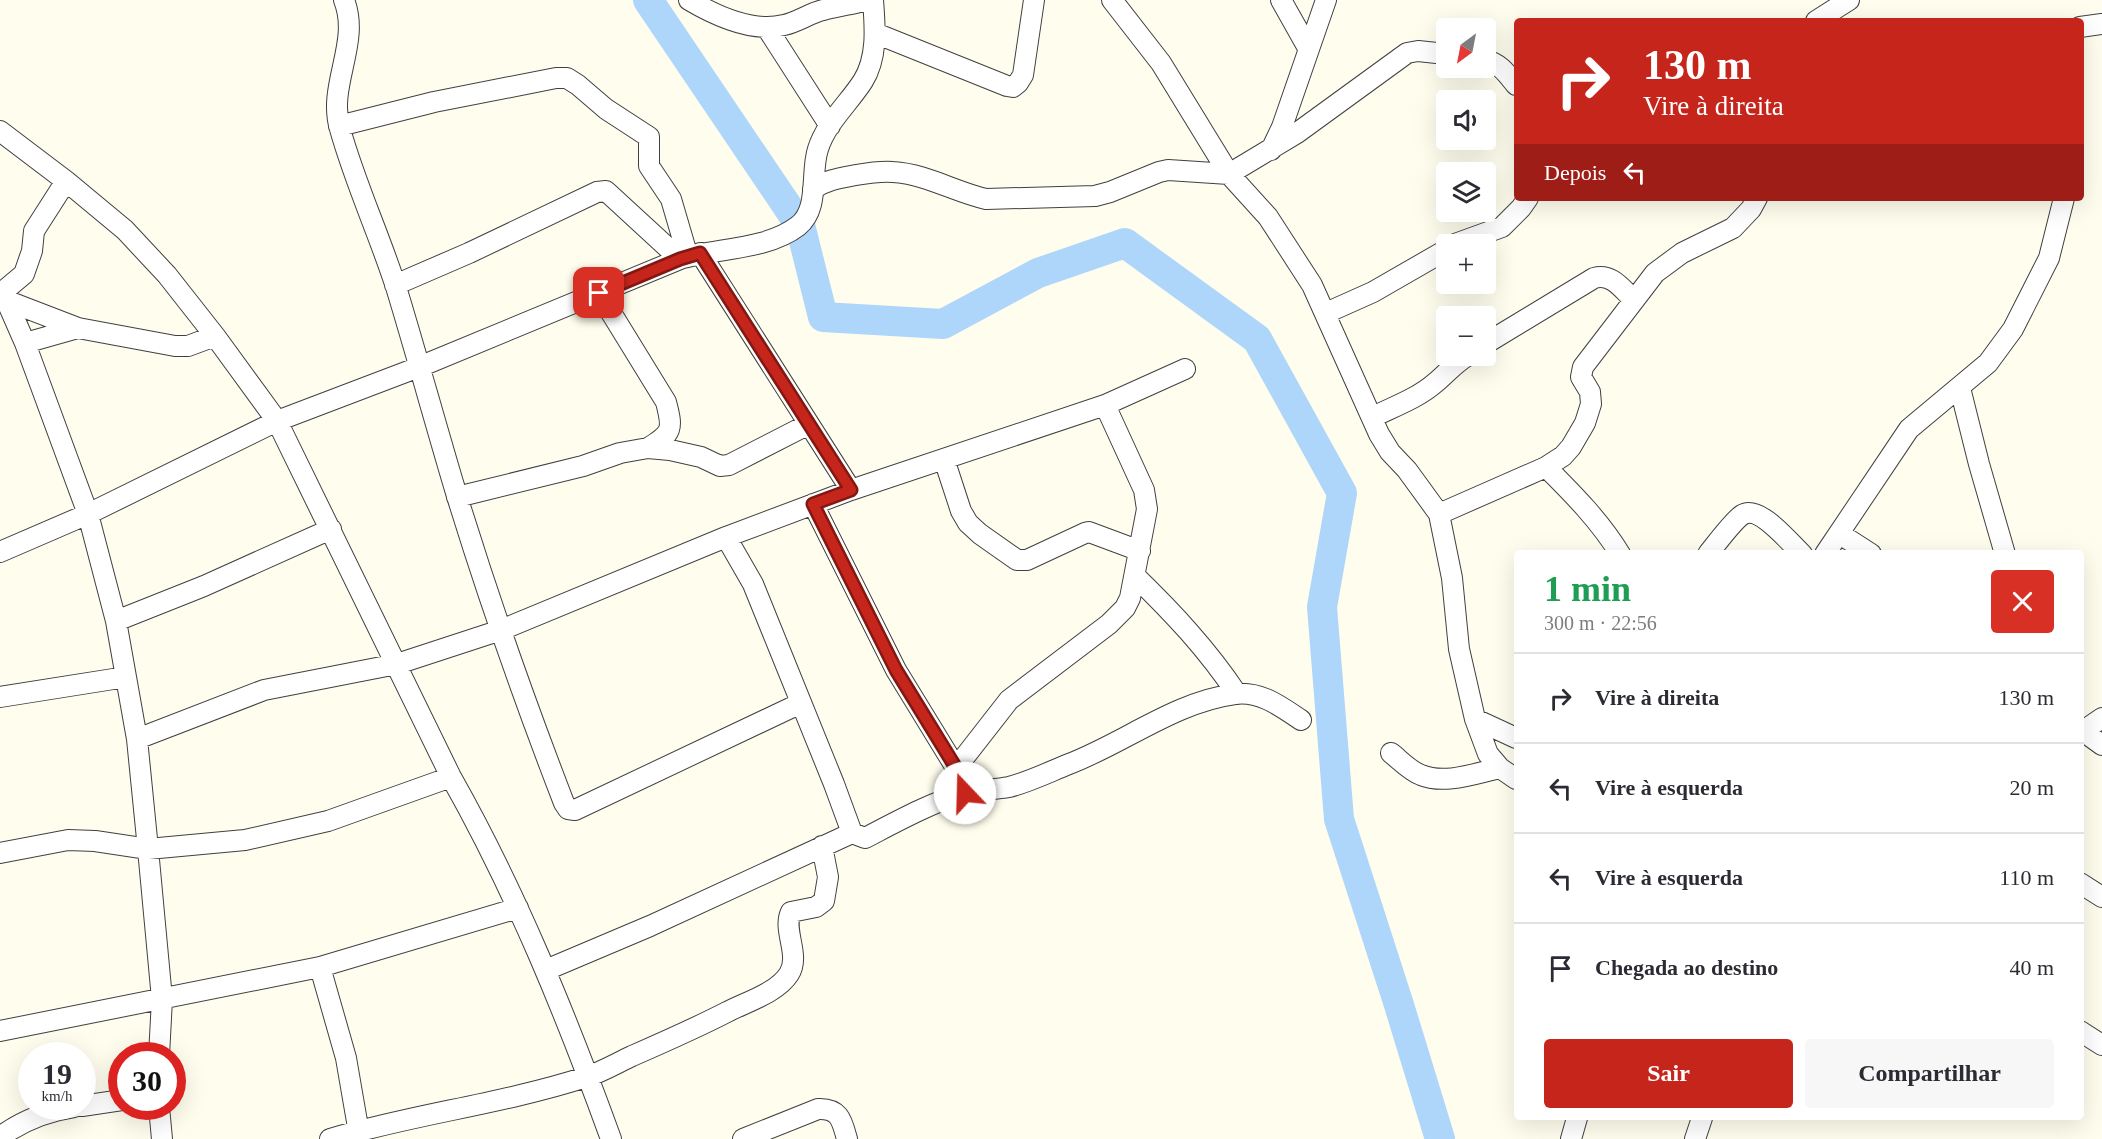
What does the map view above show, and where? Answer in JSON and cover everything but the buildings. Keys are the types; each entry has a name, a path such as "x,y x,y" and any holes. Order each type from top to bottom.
{"street":[{"path":"344,0 350,14 350,36 340,78 339,126 395,285 457,497 501,630 537,734 568,809 575,810 801,703"},
{"path":"688,0 708,11 766,28 786,25 822,10 868,0"},
{"path":"0,552 88,514 277,421 419,368 689,256 779,238 800,225 810,209 818,147 830,126 864,79 871,64 875,33 873,0"},
{"path":"875,33 1013,87 1023,75 1034,0"},
{"path":"1112,0 1161,63 1229,174 1268,217 1312,285 1374,417 1379,434 1390,452 1407,470 1439,514 1452,578 1459,649 1475,719 1488,754 1500,768 1514,778"},
{"path":"1281,0 1308,48"},
{"path":"1271,150 1282,127 1326,0"},
{"path":"1822,18 1843,7"},
{"path":"2084,26 2102,24"},
{"path":"766,28 830,126"},
{"path":"813,189 838,178 891,171 935,182 971,196 986,199 1082,197 1110,192 1168,170 1229,174 1305,128 1407,53 1418,51 1436,53"},
{"path":"1496,64 1503,68 1514,82"},
{"path":"339,126 434,102 555,78 567,78 606,109 649,137 649,166 665,188 674,208 689,256 809,424 851,490"},
{"path":"0,131 125,230 167,275 277,421 451,777 479,826 518,908 546,970 611,1139"},
{"path":"2,298 24,274 32,251 34,231 66,181"},
{"path":"395,285 469,253 597,192 606,191 612,194 662,243 689,256"},
{"path":"1483,234 1502,227 1526,201"},
{"path":"1439,514 1546,467 1563,456 1585,423 1591,404 1590,392 1581,376 1583,367 1655,273 1682,253 1733,228 1755,201"},
{"path":"1829,550 1909,429 1988,363 2013,329 2049,258 2059,201"},
{"path":"662,243 674,208"},
{"path":"1326,313 1372,292 1436,256"},
{"path":"1496,337 1594,278 1603,275 1609,277 1634,300"},
{"path":"599,293 666,402 671,422 669,433 648,448"},
{"path":"2,298 78,328 175,346 188,346 215,336"},
{"path":"2,298 26,343 88,514 116,621 137,739 162,999 160,1042"},
{"path":"26,343 78,328"},
{"path":"1374,417 1426,390 1453,366"},
{"path":"137,739 264,690 397,664 501,630 726,537 851,490 1105,405 1185,369"},
{"path":"1960,388 2004,550"},
{"path":"956,768 1009,700 1109,624 1125,608 1130,598 1147,509 1144,490 1105,405"},
{"path":"457,497 583,466 620,453 648,448 681,452 702,457 720,466 729,465 809,424"},
{"path":"944,459 960,511 968,523 1017,560 1027,560 1089,532 1140,551"},
{"path":"1546,467 1593,517 1611,538 1618,550"},
{"path":"813,504 896,670 956,768 965,793"},
{"path":"1711,550 1742,515 1750,512 1770,522 1798,550"},
{"path":"116,621 204,586 331,529"},
{"path":"1840,534 1865,550"},
{"path":"726,537 753,584 852,833"},
{"path":"1135,576 1187,627 1216,663 1236,694"},
{"path":"0,697 126,677"},
{"path":"546,970 650,926 852,833 865,838 920,811 965,793 1009,787 1071,763 1168,715 1203,701 1236,694 1262,696 1300,720"},
{"path":"2084,729 2102,718"},
{"path":"1475,719 1514,737"},
{"path":"2084,732 2102,745"},
{"path":"1391,753 1419,775 1431,779 1460,777 1500,768"},
{"path":"0,853 68,840 95,841 148,849 245,840 328,821 451,777"},
{"path":"330,1139 359,1135 588,1076 697,1027 772,989 791,971 793,946 788,916 790,912 816,907 824,901 828,877 822,846"},
{"path":"2084,886 2102,897"},
{"path":"0,1031 320,967 518,908"},
{"path":"320,967 346,1058 359,1135"},
{"path":"2084,1034 2102,1045"},
{"path":"743,1139 818,1109 828,1108 842,1119 847,1139"},
{"path":"0,1137 29,1120"},
{"path":"160,1120 162,1139"},
{"path":"1571,1139 1576,1120"},
{"path":"1695,1139 1701,1120"}],"waterway":[{"path":"648,0 800,225 823,317 943,324 1038,273 1125,243 1257,339 1342,493 1322,607 1339,819 1440,1139"}],"route":[{"path":"599,293 700,253 851,490 813,504 896,670 956,768 965,793"}]}
